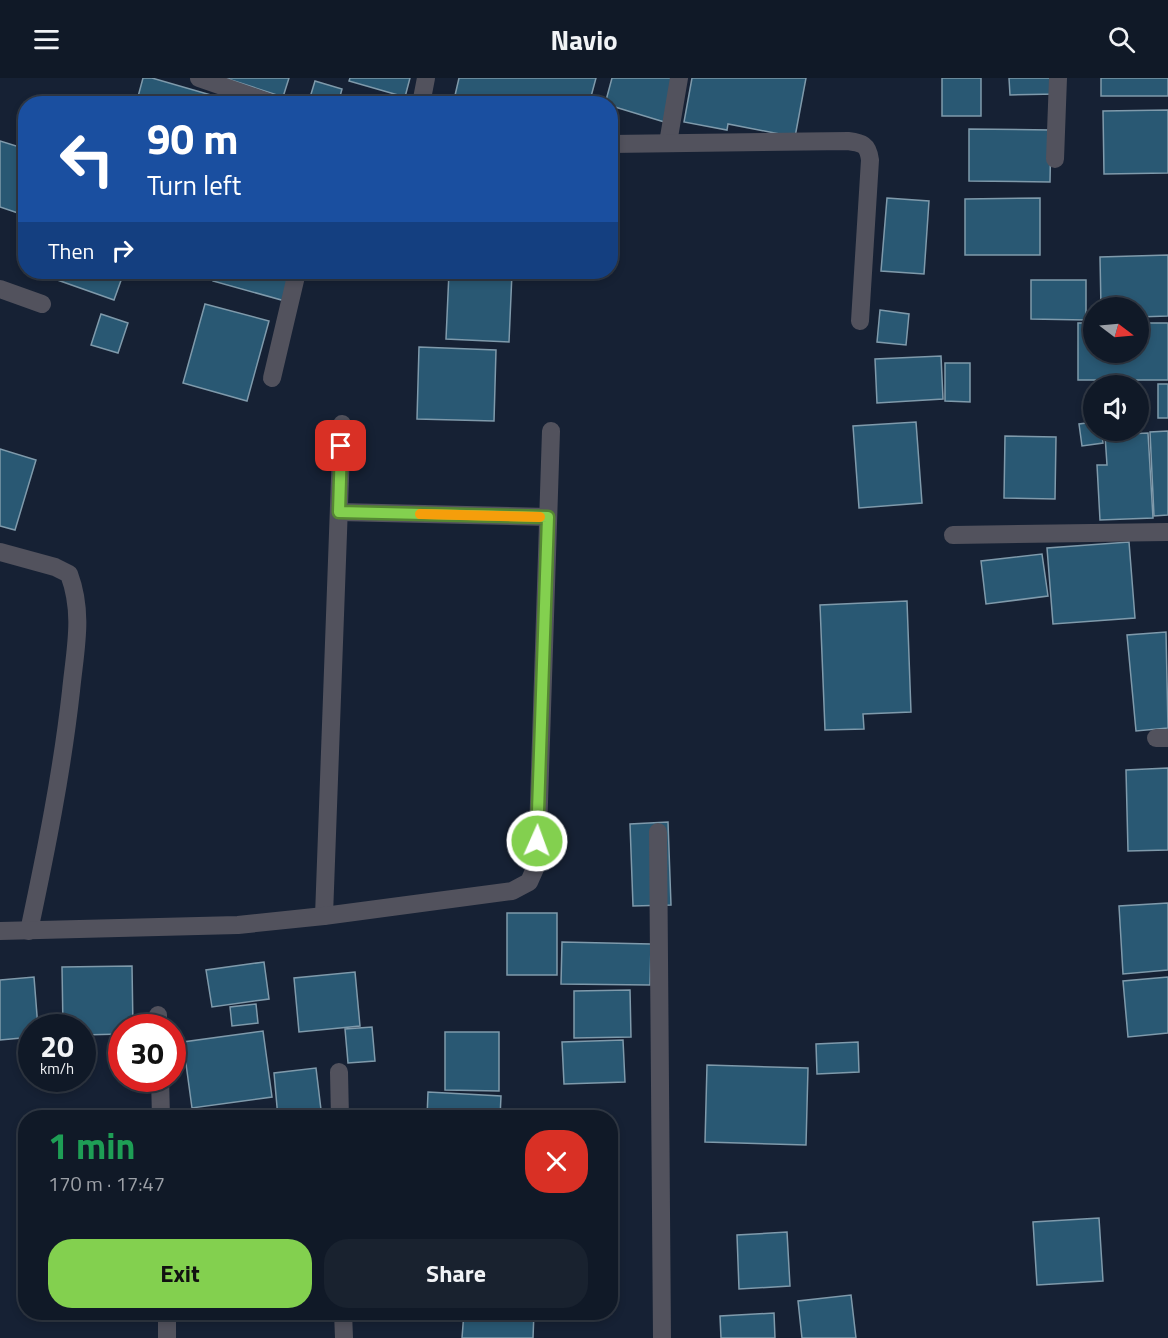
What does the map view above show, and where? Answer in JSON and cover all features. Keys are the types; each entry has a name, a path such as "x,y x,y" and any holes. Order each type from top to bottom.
{"street":[{"path":"199,78 251,96"},
{"path":"423,96 426,78"},
{"path":"668,143 679,78"},
{"path":"1055,159 1058,78"},
{"path":"618,144 848,141 862,143 869,149 870,160 860,321"},
{"path":"272,378 295,279"},
{"path":"0,289 42,304"},
{"path":"324,916 342,424"},
{"path":"0,931 194,927 324,916 521,888 534,873 551,431"},
{"path":"339,512 548,517"},
{"path":"953,535 1168,532"},
{"path":"0,552 55,567 69,574 77,596 78,623 62,768 29,931"},
{"path":"658,832 662,1338"},
{"path":"339,1072 340,1110"},
{"path":"160,1092 161,1110"},
{"path":"167,1320 167,1338"},
{"path":"344,1320 344,1338"}],"building":[{"path":"143,78 152,78 214,96 138,96"},
{"path":"225,78 289,78 283,96"},
{"path":"350,78 410,78 405,96 349,81"},
{"path":"459,78 596,78 591,96 455,96"},
{"path":"612,78 684,78 671,124 618,108 618,96 607,96"},
{"path":"692,78 806,78 795,137 728,124 727,130 684,122"},
{"path":"942,78 981,78 981,116 942,116"},
{"path":"1009,78 1056,78 1057,94 1010,95"},
{"path":"1101,78 1168,78 1168,96 1101,96"},
{"path":"315,81 342,89 340,96 310,96"},
{"path":"1168,110 1168,173 1104,174 1103,111"},
{"path":"969,129 1051,130 1050,182 969,181"},
{"path":"0,141 18,147 18,213 0,207"},
{"path":"887,198 929,201 924,274 881,271"},
{"path":"1040,198 1040,255 965,255 965,199"},
{"path":"1168,255 1168,316 1149,317 1149,297 1101,297 1100,257"},
{"path":"55,279 122,279 114,300"},
{"path":"213,279 291,279 285,301 213,281"},
{"path":"449,279 512,279 509,342 446,339"},
{"path":"1031,280 1086,280 1083,320 1031,319"},
{"path":"205,304 269,321 247,401 183,383"},
{"path":"880,310 909,314 906,345 877,342"},
{"path":"101,314 128,323 118,353 91,345"},
{"path":"1078,323 1083,323 1083,363 1149,363 1149,323 1168,323 1168,380 1149,380 1149,375 1083,375 1083,380 1078,380"},
{"path":"419,347 496,350 494,421 417,419"},
{"path":"941,356 943,399 877,403 875,359"},
{"path":"945,363 970,363 970,402 945,401"},
{"path":"1158,384 1168,384 1168,418 1158,418"},
{"path":"916,422 922,503 859,508 853,426"},
{"path":"1083,423 1083,441 1103,441 1103,443 1082,446 1079,424"},
{"path":"1168,431 1168,515 1154,516 1150,432"},
{"path":"1005,436 1056,437 1055,499 1004,498"},
{"path":"1105,441 1148,441 1153,518 1100,520 1097,465 1107,465"},
{"path":"0,449 36,460 15,530 0,526"},
{"path":"1129,542 1135,618 1053,624 1047,548"},
{"path":"1042,554 1048,596 986,604 981,561"},
{"path":"907,601 911,712 863,714 864,729 825,730 820,605"},
{"path":"1166,632 1168,728 1136,731 1127,635"},
{"path":"1168,768 1168,850 1128,851 1126,770"},
{"path":"668,822 671,905 633,906 630,824"},
{"path":"1168,903 1168,970 1123,974 1119,906"},
{"path":"507,913 557,913 557,975 507,975"},
{"path":"562,942 651,944 650,985 561,984"},
{"path":"264,962 269,999 212,1007 206,970"},
{"path":"132,966 133,1014 108,1014 108,1034 96,1035 96,1014 63,1014 62,967"},
{"path":"355,972 360,1026 299,1032 294,978"},
{"path":"34,977 37,1014 18,1014 18,1038 0,1040 0,980"},
{"path":"1168,977 1168,1033 1128,1037 1123,981"},
{"path":"630,990 631,1037 574,1038 574,991"},
{"path":"256,1004 258,1023 232,1026 230,1007"},
{"path":"372,1027 375,1061 348,1063 345,1029"},
{"path":"263,1031 272,1097 192,1108 186,1064 186,1042"},
{"path":"445,1032 499,1032 499,1091 445,1090"},
{"path":"623,1040 625,1082 564,1084 562,1042"},
{"path":"858,1042 859,1072 817,1074 816,1044"},
{"path":"707,1065 808,1068 806,1145 705,1142"},
{"path":"316,1068 321,1110 277,1110 274,1073"},
{"path":"428,1092 501,1096 500,1110 427,1110"},
{"path":"1099,1218 1103,1281 1037,1285 1033,1222"},
{"path":"787,1232 790,1286 739,1289 737,1235"},
{"path":"851,1295 856,1338 802,1338 798,1301"},
{"path":"774,1313 775,1338 721,1338 720,1316"},
{"path":"463,1320 534,1320 533,1338 462,1338"}],"slow traffic":[{"path":"420,514 540,517"}],"route":[{"path":"341,446 339,512 548,517 537,841"}]}
